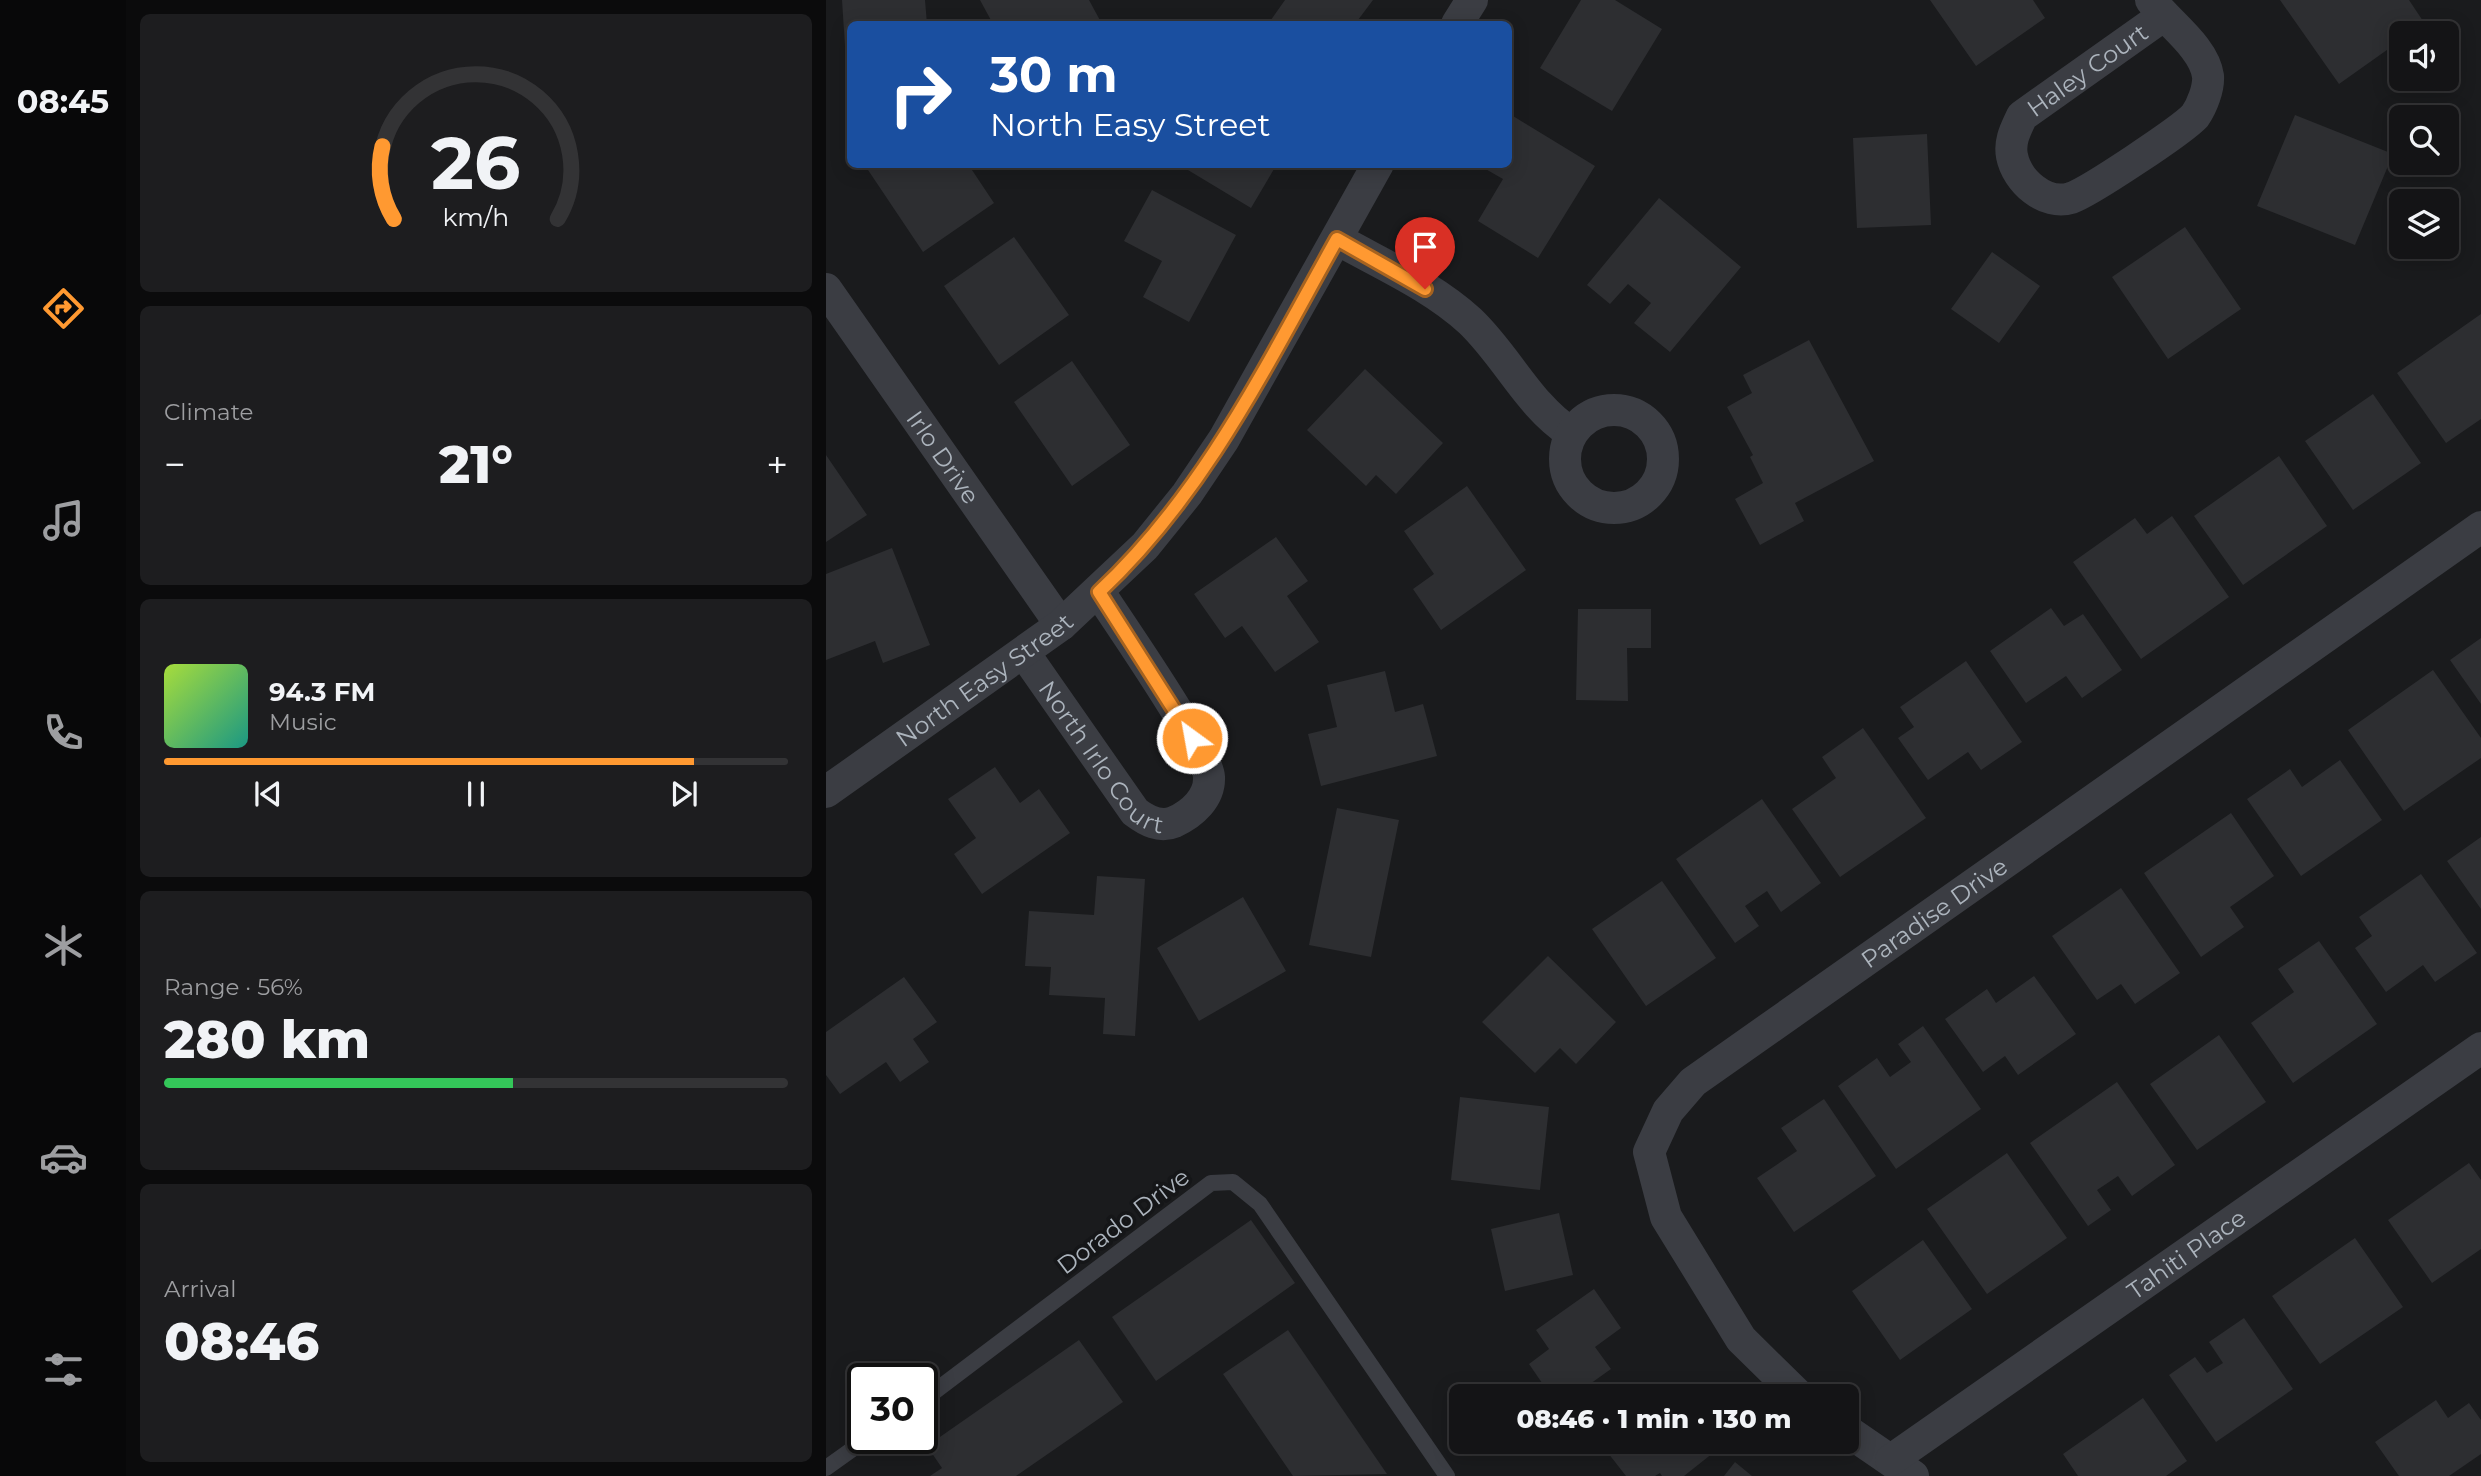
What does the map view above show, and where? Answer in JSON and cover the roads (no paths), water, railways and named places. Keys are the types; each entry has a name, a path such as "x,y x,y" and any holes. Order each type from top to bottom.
{"street":[{"path":"1459,21 1472,0"},
{"name":"Haley Court","path":"2157,8 2200,56 2208,76 2205,96 2194,116 2100,183 2069,199 2045,197 2024,180 2012,157 2012,138 2022,116 2157,8"},
{"name":"North Easy Street","path":"826,792 1061,625 1099,592 1152,537 1206,467 1376,168"},
{"path":"1337,239 1425,289 1468,320 1503,358 1538,406 1571,433"},
{"name":"Irlo Drive","path":"826,289 1061,625"},
{"name":"Paradise Drive","path":"1787,1384 1741,1339 1666,1217 1650,1152 1668,1111 1693,1082 2481,527"},
{"name":"North Irlo Court","path":"1024,653 1135,812 1150,823 1172,823 1195,809 1207,793 1209,776 1192,738 1099,592"},
{"name":"Tahiti Place","path":"1902,1468 2481,1048"},
{"path":"1859,1439 1902,1468"}],"lane":[{"name":"Dorado Drive","path":"938,1389 1211,1183 1233,1182 1259,1203 1447,1476"},
{"path":"826,1468 847,1453"}]}
